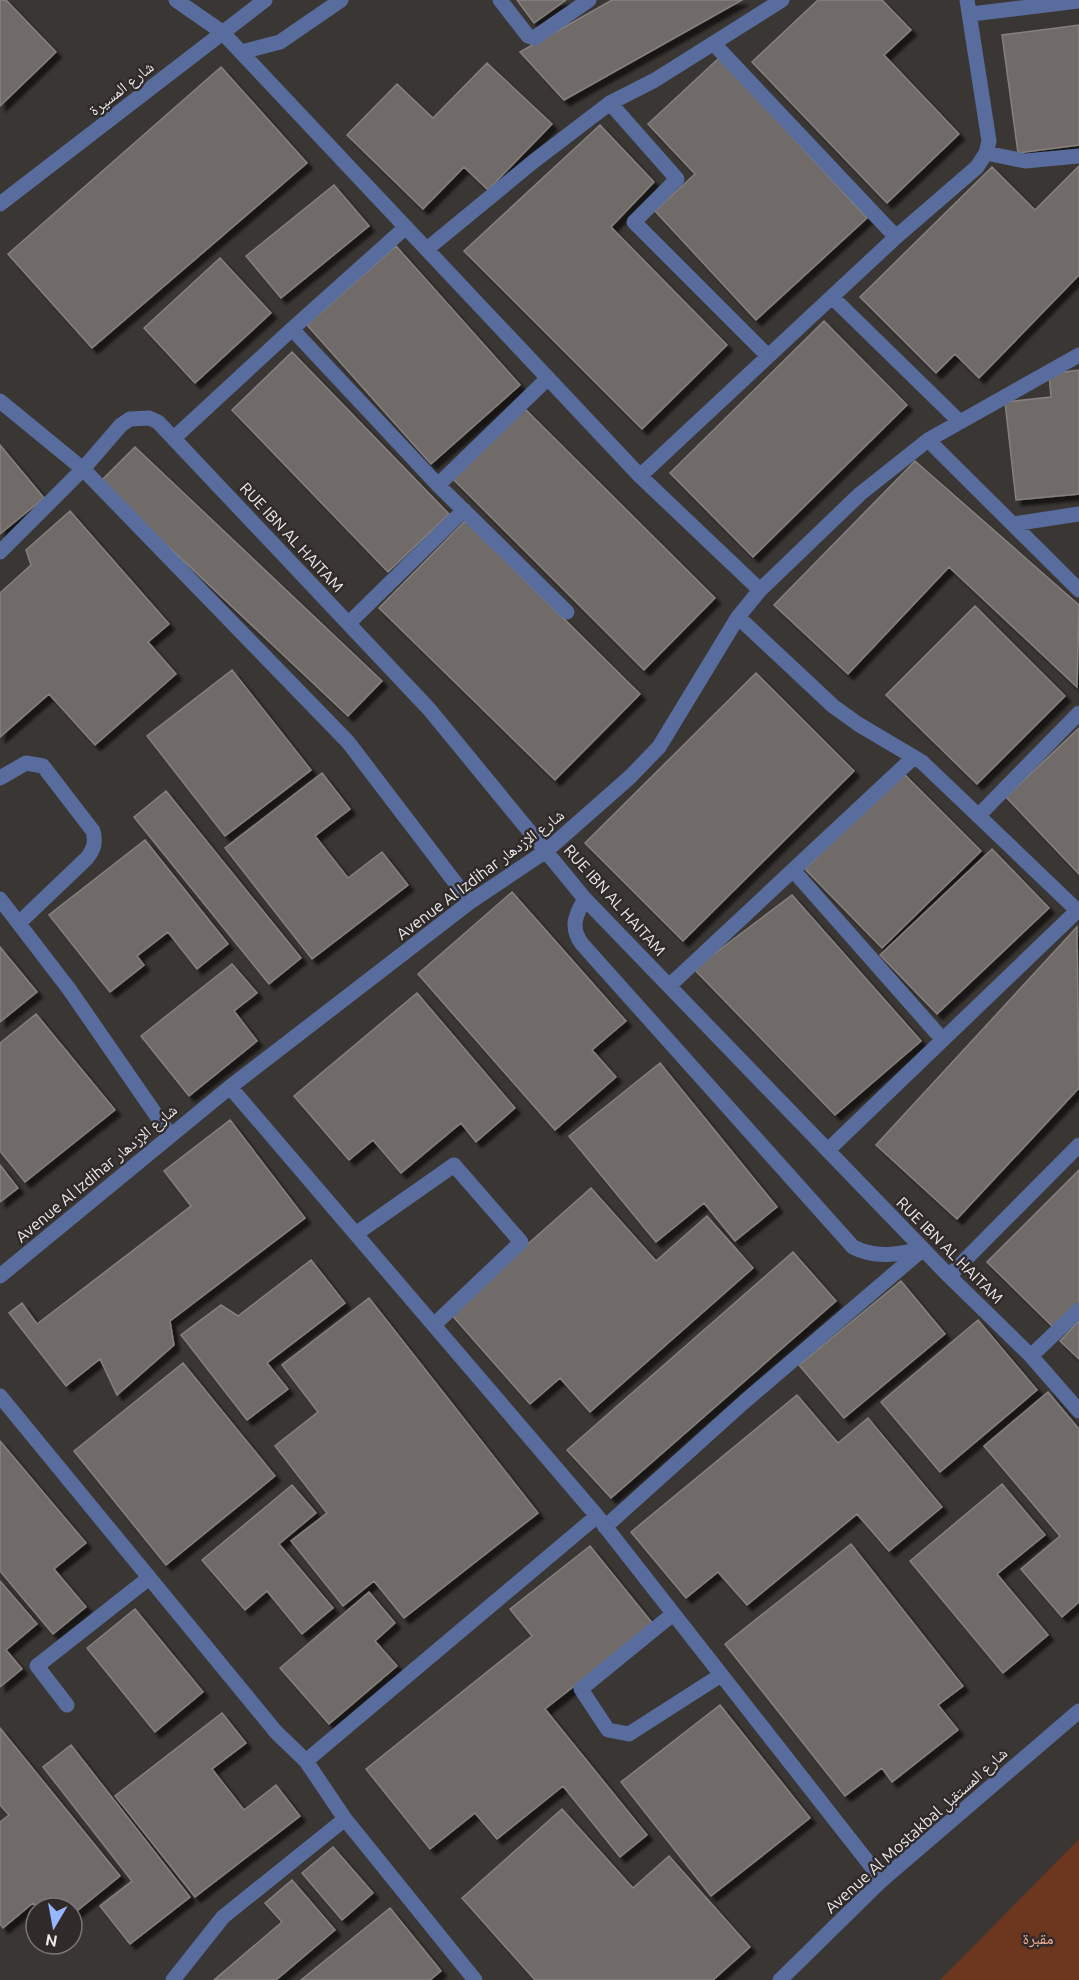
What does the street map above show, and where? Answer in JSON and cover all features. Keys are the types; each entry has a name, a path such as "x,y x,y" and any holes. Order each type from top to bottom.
{"street":[{"path":"176,0 222,32 640,476 760,590"},
{"name":"شارع المسيرة","path":"0,204 265,0"},
{"path":"241,52 280,42 341,0"},
{"path":"500,0 528,36 534,38 589,0"},
{"path":"427,249 534,161 610,103 655,80 782,0"},
{"path":"640,476 896,237 977,167 986,153 989,141 969,7 1079,1"},
{"path":"714,44 896,237"},
{"path":"610,103 677,179 634,222 768,356"},
{"path":"986,153 1019,161 1079,156"},
{"path":"174,438 406,227"},
{"path":"832,297 960,422"},
{"path":"292,329 438,486 567,612"},
{"name":"Avenue Al Izdihar شارع الإزدهار","path":"0,1276 230,1087 470,902 546,851 630,777 659,747 738,617 760,590 860,494 928,441 1079,355"},
{"path":"438,486 548,378"},
{"path":"0,401 83,469 348,742 470,902"},
{"name":"RUE IBN AL HAITAM","path":"83,469 130,418 149,418 158,422 349,623 465,750 585,899 949,1276 1031,1356 1079,1410"},
{"path":"928,441 1079,590"},
{"path":"0,552 83,469"},
{"path":"349,623 464,510"},
{"path":"1013,524 1079,514"},
{"path":"738,617 833,706 858,724 914,757 1078,911 828,1150"},
{"path":"978,816 1079,713"},
{"path":"669,986 914,757"},
{"path":"0,778 26,763 43,766 93,831 95,839 93,850 87,858 19,923"},
{"path":"793,870 943,1040"},
{"path":"0,899 69,989 170,1135"},
{"path":"585,899 574,921 576,936 582,944 853,1247 873,1255 892,1255 923,1249"},
{"path":"230,1087 435,1324 601,1522 882,1880"},
{"path":"949,1276 1079,1145"},
{"path":"357,1233 454,1164 520,1242 435,1324"},
{"path":"306,1761 456,1632 601,1522 923,1249"},
{"path":"1031,1356 1079,1310"},
{"path":"3,1403 276,1732 306,1761 345,1819 475,1980"},
{"path":"67,1705 37,1666 149,1578"},
{"path":"673,1614 580,1689 608,1730 629,1734 721,1675"},
{"name":"Avenue Al Mostakbal شارع المستقبل","path":"780,1980 882,1880 1079,1711"},
{"path":"173,1980 201,1941 223,1917 345,1819"}],"green space":[{"name":"مقبرة","path":"1079,1839 1079,1980 940,1980"}],"building":[{"path":"0,0 6,0 56,52 0,106"},
{"path":"517,0 566,0 534,23"},
{"path":"612,0 742,0 564,100 520,52"},
{"path":"818,0 882,0 911,30 884,55 959,134 887,203 752,62"},
{"path":"1079,25 1079,145 1018,153 1002,35"},
{"path":"719,58 867,218 756,320 655,211 695,174 648,124"},
{"path":"487,63 552,124 488,190 464,167 423,209 347,135 397,84 433,118"},
{"path":"221,67 307,163 92,348 8,254"},
{"path":"600,125 654,182 611,227 727,345 642,429 464,251"},
{"path":"1079,166 1079,275 979,378 955,354 936,373 860,297 992,167 1035,210"},
{"path":"334,185 369,226 281,298 246,256"},
{"path":"396,246 520,385 431,464 307,325"},
{"path":"220,258 271,313 195,383 144,328"},
{"path":"824,321 907,405 753,557 670,473"},
{"path":"292,352 449,514 388,572 232,410"},
{"path":"1079,370 1079,494 1016,500 1005,402 1051,397 1049,374"},
{"path":"524,408 715,598 644,670 453,479"},
{"path":"0,445 44,498 0,534"},
{"path":"135,447 382,681 348,716 100,482"},
{"path":"915,461 1079,605 1077,687 949,567 848,674 774,605"},
{"path":"70,511 169,624 148,642 176,674 95,745 49,694 0,737 0,593 31,565 26,550"},
{"path":"465,521 640,694 555,780 379,608"},
{"path":"975,606 1065,696 977,784 886,695"},
{"path":"232,670 311,770 225,836 147,736"},
{"path":"756,673 854,771 683,941 585,843"},
{"path":"1079,728 1079,874 1006,797"},
{"path":"322,773 350,809 315,836 348,878 382,852 408,885 312,959 225,848"},
{"path":"903,773 981,851 882,948 805,869"},
{"path":"166,791 301,958 269,984 134,817"},
{"path":"145,840 228,944 197,969 168,932 137,956 144,965 110,992 49,915"},
{"path":"992,849 1049,908 937,1014 880,955"},
{"path":"512,892 626,1021 592,1050 616,1077 555,1130 418,974"},
{"path":"792,895 921,1041 835,1115 694,969"},
{"path":"1077,927 1079,1088 957,1219 876,1145"},
{"path":"0,947 37,992 0,1022"},
{"path":"232,964 257,993 234,1011 257,1041 189,1096 141,1036"},
{"path":"417,993 515,1108 476,1142 461,1123 401,1173 373,1140 349,1160 294,1096"},
{"path":"36,1014 115,1110 25,1182 0,1151 0,1043"},
{"path":"660,1063 777,1207 735,1241 704,1203 656,1242 569,1136"},
{"path":"230,1120 305,1218 170,1321 174,1345 117,1395 100,1359 66,1386 9,1313 22,1303 37,1324 191,1206 164,1171"},
{"path":"0,1165 18,1188 0,1202"},
{"path":"1079,1170 1079,1303 1054,1328 987,1262"},
{"path":"591,1188 656,1261 707,1216 753,1268 590,1412 560,1378 530,1404 450,1313"},
{"path":"793,1252 836,1301 611,1498 567,1450"},
{"path":"311,1260 345,1303 267,1363 288,1389 247,1420 181,1335 221,1305 238,1316"},
{"path":"901,1281 945,1334 844,1418 799,1365"},
{"path":"369,1298 538,1513 404,1618 374,1581 343,1606 291,1541 327,1513 275,1446 318,1412 282,1365"},
{"path":"978,1320 1037,1390 940,1472 881,1402"},
{"path":"1079,1321 1079,1359 1060,1341"},
{"path":"183,1363 275,1476 166,1565 74,1451"},
{"path":"1048,1392 1079,1429 1079,1602 1062,1617 1021,1569 1060,1536 984,1446"},
{"path":"797,1395 838,1443 868,1418 942,1507 889,1551 857,1514 747,1605 718,1572 686,1598 631,1532"},
{"path":"0,1441 86,1543 54,1569 86,1607 53,1634 0,1571"},
{"path":"1002,1484 1045,1535 997,1574 1048,1635 1003,1673 910,1561"},
{"path":"292,1485 316,1513 279,1544 333,1608 302,1634 267,1591 245,1610 202,1560"},
{"path":"851,1544 963,1686 938,1705 958,1730 892,1782 882,1768 845,1796 725,1644"},
{"path":"590,1546 653,1624 545,1709 647,1835 620,1857 563,1786 497,1839 475,1813 430,1849 366,1769 532,1636 510,1609"},
{"path":"0,1581 37,1624 6,1650 22,1669 0,1687"},
{"path":"369,1592 395,1623 375,1641 397,1666 329,1724 280,1668"},
{"path":"135,1609 203,1692 155,1732 87,1648"},
{"path":"720,1705 810,1818 711,1896 621,1782"},
{"path":"222,1713 246,1743 212,1769 244,1810 276,1785 300,1816 195,1897 115,1796"},
{"path":"0,1728 120,1876 84,1905 84,1896 24,1896 24,1910 3,1928 0,1924 0,1822 9,1815 0,1805"},
{"path":"71,1745 190,1897 130,1944 100,1906 132,1881 43,1767"},
{"path":"562,1809 633,1888 669,1856 750,1947 713,1980 535,1980 462,1898"},
{"path":"333,1847 373,1893 342,1920 302,1873"},
{"path":"292,1880 335,1930 276,1980 214,1980 282,1922 265,1903"},
{"path":"390,1908 441,1971 430,1980 301,1980"}]}
